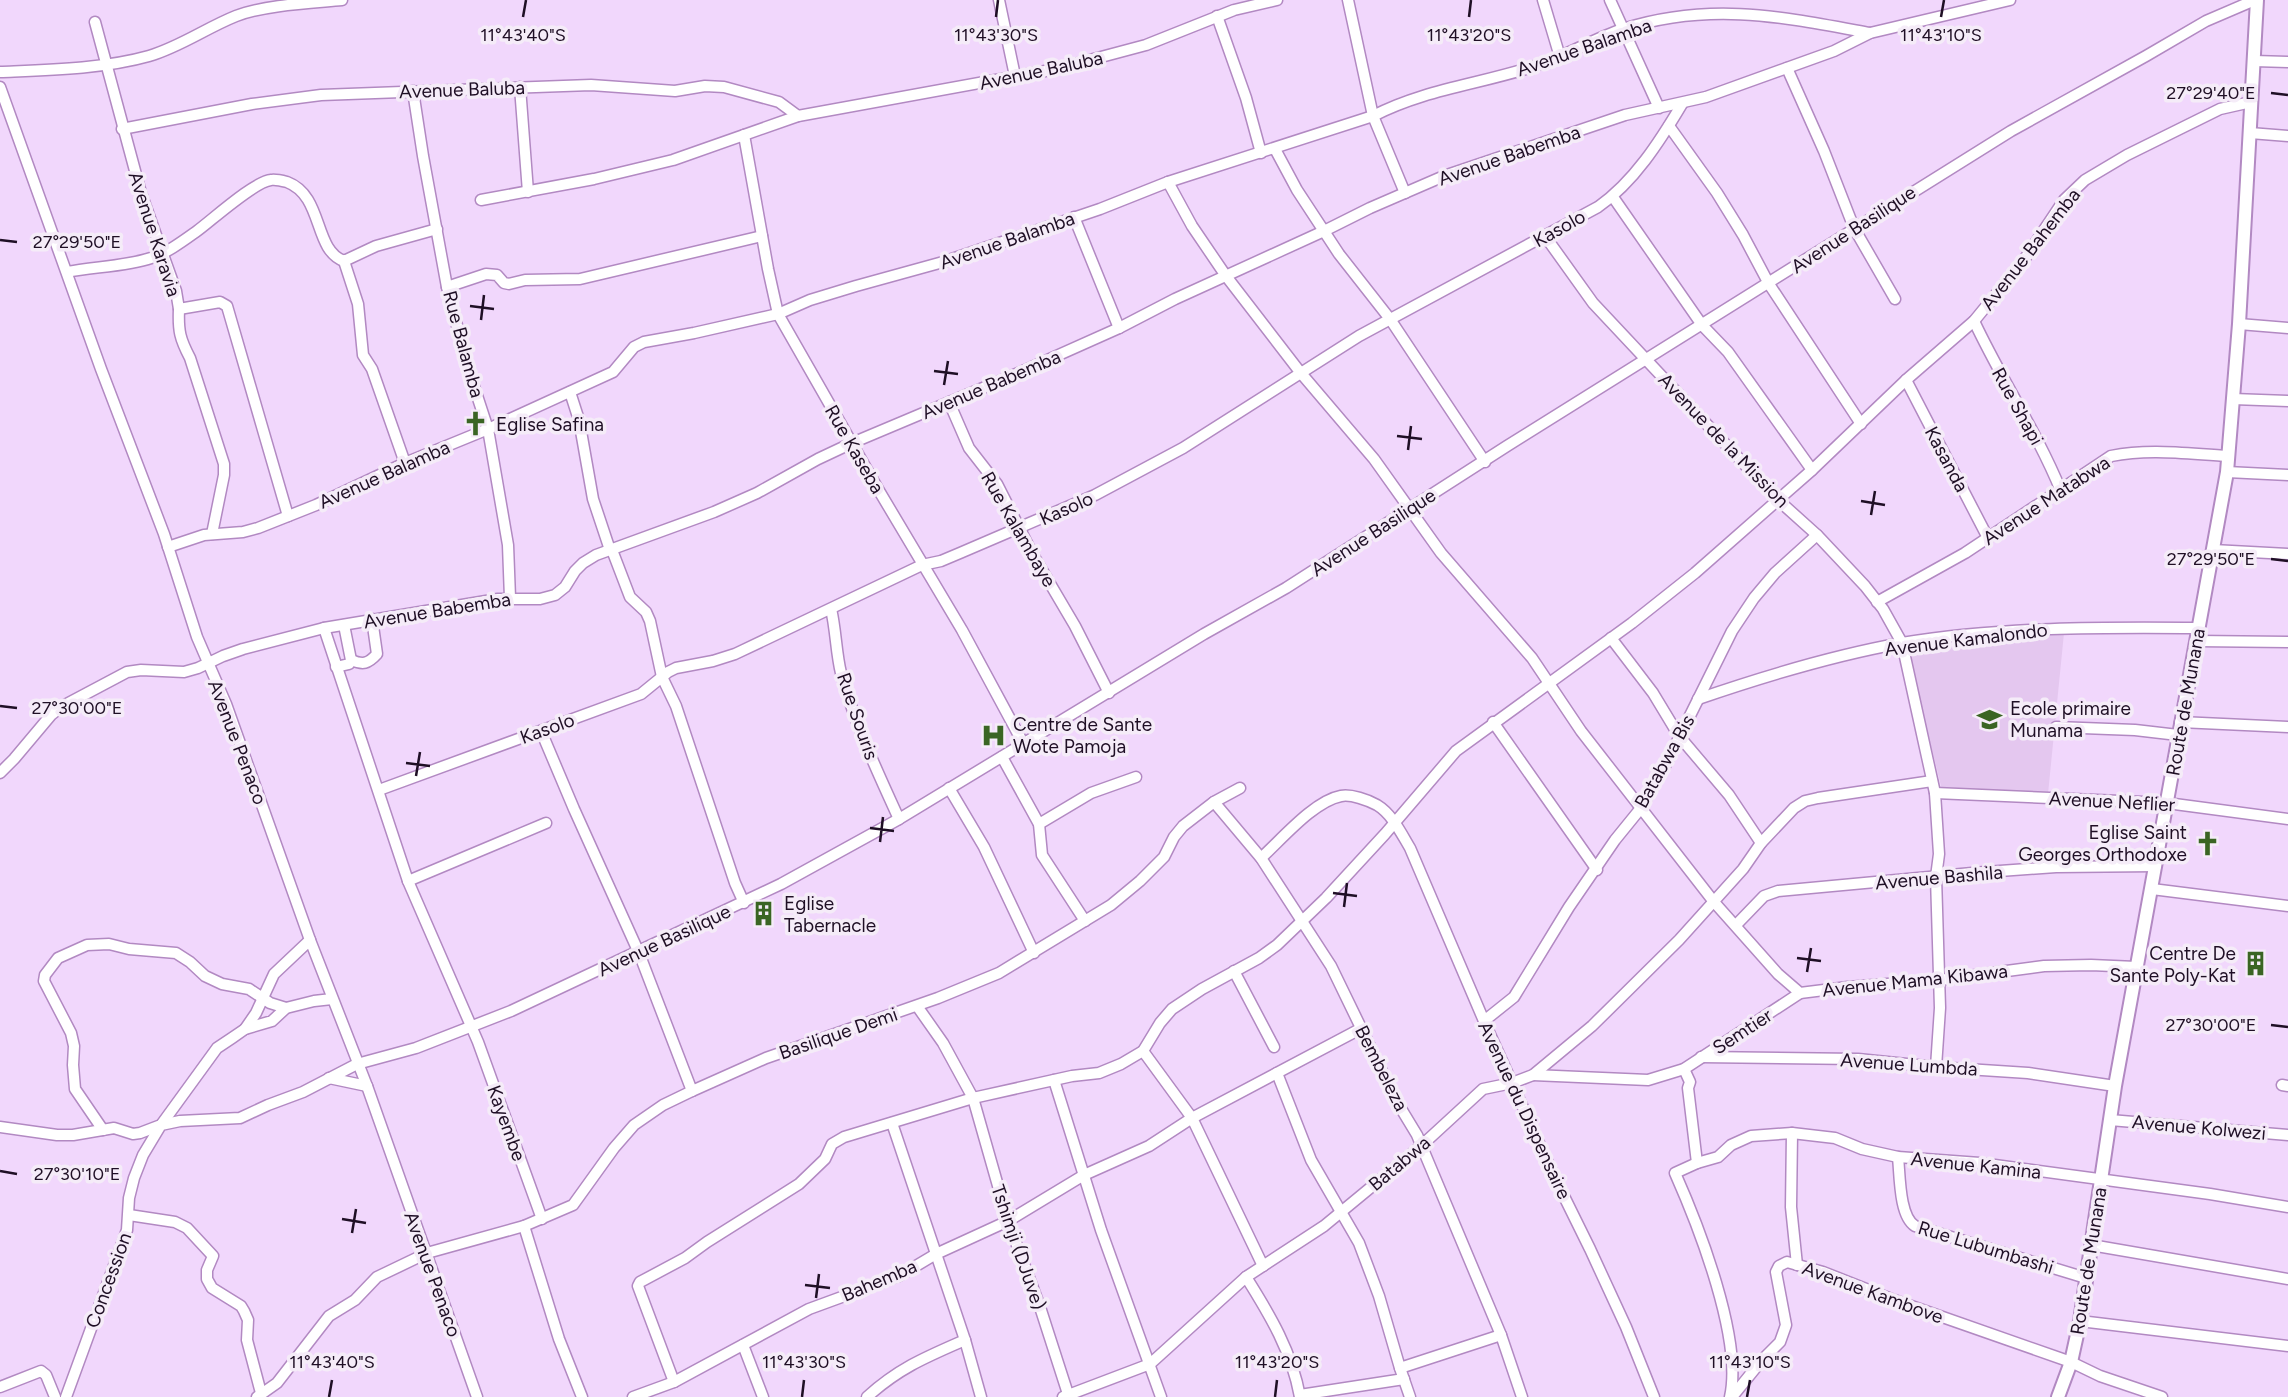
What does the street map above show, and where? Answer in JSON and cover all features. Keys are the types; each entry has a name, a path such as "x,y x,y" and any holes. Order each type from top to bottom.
{"main road":[{"name":"Route de Munana","path":"2058,1397 2071,1362 2080,1321 2115,1086 2227,472 2239,324 2256,0"}],"street":[{"path":"0,72 105,64 145,57 167,50 240,15 342,0"},
{"path":"999,0 1015,76"},
{"name":"Avenue Baluba","path":"481,200 673,160 798,116 1056,69 1146,45 1234,10 1277,0"},
{"path":"1348,0 1373,116 1405,193"},
{"path":"1543,0 1560,57"},
{"path":"1611,0 1659,108"},
{"name":"Avenue Babemba","path":"0,772 51,715 127,672 184,672 243,649 324,628 454,605 510,598 540,599 555,595 565,587 583,563 757,494 852,443 1119,328 1175,299 1405,193 1516,151 1625,115 1682,104 1787,68 1834,51 1870,33 2010,0"},
{"name":"Avenue Basilique","path":"357,1064 416,1048 472,1028 639,953 744,903 899,819 1204,634 1286,588 2011,131 2206,21 2256,0"},
{"name":"Avenue Balamba","path":"168,547 204,535 243,531 288,516 612,372 634,347 644,342 778,314 810,300 943,262 1168,182 1373,116 1398,103 1427,93 1534,66 1623,29 1678,16 1735,13 1761,14 1870,33"},
{"path":"1217,16 1246,99 1261,153"},
{"name":"Avenue Karavia","path":"95,22 122,129 179,309 220,302 227,306 288,516"},
{"path":"2254,61 2288,62"},
{"path":"1787,68 1854,228 1895,299"},
{"name":"Avenue Baluba","path":"122,129 284,99 321,95 610,85 675,92 705,86 724,87 779,102 798,116"},
{"name":"Avenue Penaco","path":"0,87 168,547 186,606 229,714 310,940 367,1086 477,1397"},
{"path":"520,87 528,192"},
{"name":"Rue Balamba","path":"413,91 447,287 468,368 488,429 508,545 510,598"},
{"name":"Avenue Bahemba","path":"1143,1051 1172,1009 1277,945 1326,898 1456,751 1493,722 1550,684 1695,573 1974,321 2024,260 2064,200 2085,180 2127,155 2220,109 2251,102"},
{"name":"Kasolo","path":"379,790 641,694 676,668 735,654 922,565 941,561 1095,495 1184,448 1359,335 1613,197 1633,176 1682,104"},
{"path":"1669,126 1717,193 1769,284 1861,424"},
{"path":"2250,133 2288,136"},
{"name":"Rue Kaseba","path":"744,135 778,314 962,630 1023,743"},
{"path":"1275,149 1339,254 1390,319 1485,461"},
{"path":"67,272 134,262 163,253 256,185 271,180 287,182 301,191 315,212 330,253 344,261 358,304 363,355 372,369 405,463"},
{"name":"Avenue Mama Kibawa","path":"1168,182 1192,226 1226,276 1300,372 1374,459 1455,571 1505,626 1550,684 1581,732 1714,902 1778,974 1800,993 1939,980 2044,966 2136,967"},
{"path":"1613,197 1702,325 1728,352 1812,470"},
{"path":"1074,217 1119,328"},
{"path":"344,261 376,246 437,229"},
{"path":"447,287 486,274 497,275 509,284 520,280 580,279 762,236"},
{"name":"Avenue de la Mission","path":"1545,236 1593,303 1777,499 1817,535 1877,602 1902,643 1932,781"},
{"path":"179,309 182,345 190,358 224,464 212,534"},
{"name":"Rue Shapi","path":"1974,321 2062,491"},
{"path":"2239,324 2288,328"},
{"name":"Kasanda","path":"1906,380 1988,538"},
{"path":"570,392 579,420 593,499 630,597 640,605 650,621 662,677 676,706 744,903"},
{"path":"2233,399 2288,401"},
{"name":"Rue Kalambaye","path":"949,402 970,447 997,484 1109,693"},
{"name":"Avenue Matabwa","path":"1877,602 1965,553 2112,456 2133,451 2154,451 2228,456"},
{"path":"2227,472 2288,475"},
{"name":"Batabwa Bis","path":"1484,1021 1514,997 1555,929 1615,840 1641,808 1732,631 1754,597 1775,573 1817,535"},
{"path":"2213,550 2288,554"},
{"name":"Rue Souris","path":"831,609 840,669 849,698 869,752 899,819"},
{"path":"351,660 361,664 369,663 377,654 372,619"},
{"path":"337,667 349,664 351,660 344,625"},
{"name":"Avenue Kamalondo","path":"1698,699 1796,669 1902,643 1996,632 2068,627 2288,642"},
{"name":"Kayembe","path":"324,628 408,881 472,1028 542,1219"},
{"path":"1611,638 1653,694 1679,736 1729,795 1761,843"},
{"path":"1493,722 1597,870"},
{"path":"2056,727 2134,730 2288,727"},
{"path":"541,731 639,953 692,1091"},
{"path":"1002,757 1039,824 1042,855 1085,921"},
{"path":"1039,824 1091,793 1136,777"},
{"path":"1932,781 1939,854 1936,877 1940,1008 1936,1067"},
{"name":"Batabwa","path":"1065,1396 1150,1364 1245,1277 1324,1226 1421,1146 1483,1089 1533,1075 1592,1026 1679,940 1794,808 1805,801 1932,781"},
{"path":"949,788 984,847 1034,953"},
{"name":"Basilique Demi","path":"259,1395 277,1383 329,1316 355,1300 377,1277 427,1254 524,1226 573,1205 634,1125 663,1105 766,1058 917,1006 999,973 1111,905 1164,856 1182,827 1214,802 1240,788"},
{"name":"Avenue Neflier","path":"1935,793 2167,803 2288,819"},
{"path":"1261,858 1309,814 1329,799 1345,794 1379,806 1395,823"},
{"name":"Bembeleza","path":"1214,802 1261,858 1331,966 1421,1146 1501,1335 1522,1397"},
{"path":"408,881 546,822"},
{"name":"Avenue du Dispensaire","path":"1395,823 1410,848 1484,1021 1611,1294 1654,1397"},
{"name":"Avenue Bashila","path":"1736,925 1764,896 1778,891 2056,867 2155,866"},
{"path":"2152,889 2288,906"},
{"path":"245,1029 256,1013 274,974 310,940"},
{"path":"103,1130 75,1089 71,1033 44,981 45,975 58,958 78,948 99,943 176,953 205,976 222,984 249,989 270,1003 286,1008"},
{"path":"1234,971 1274,1047"},
{"name":"Semtier","path":"1533,1075 1648,1080 1684,1069 1800,993"},
{"path":"245,1029 272,1021 286,1008 332,999"},
{"name":"Tshimji (DJuve)","path":"917,1006 943,1043 973,1098 1008,1221 1040,1307 1065,1396"},
{"name":"Bahemba","path":"633,1397 674,1382 809,1310 899,1276 936,1254 1008,1221 1084,1175 1149,1146 1192,1118 1362,1028"},
{"name":"Concession","path":"66,1397 127,1230 129,1198 143,1155 161,1125 217,1048 245,1029"},
{"path":"674,1382 638,1284 685,1258 727,1228 799,1184 825,1159 835,1141 973,1098 1099,1073 1143,1051 1192,1118 1263,1266"},
{"name":"Avenue Lumbda","path":"1701,1057 1858,1059 2028,1073 2115,1086"},
{"path":"0,1127 57,1135 114,1128 133,1134 190,1120 240,1118 303,1092 357,1064"},
{"path":"1684,1069 1689,1082 1697,1163"},
{"path":"1277,1073 1311,1160 1342,1211 1365,1258 1410,1397"},
{"path":"328,1077 367,1086"},
{"path":"1054,1080 1101,1230 1161,1397"},
{"name":"Avenue Kolwezi","path":"2110,1120 2288,1135"},
{"path":"892,1123 965,1340 981,1397"},
{"path":"1792,1133 1791,1207 1797,1265"},
{"name":"Avenue Kamina","path":"1731,1397 1733,1376 1724,1311 1689,1204 1675,1174 1697,1163 1718,1157 1731,1145 1751,1136 1792,1133 1835,1138 1862,1149 1898,1157 1980,1163 2101,1178 2288,1207"},
{"name":"Rue Lubumbashi","path":"1898,1157 1904,1208 1909,1222 1915,1226 2086,1278"},
{"path":"129,1215 175,1222 187,1228 213,1256 207,1270 207,1279 219,1293 241,1306 248,1320 247,1340 252,1353 259,1395"},
{"path":"524,1226 559,1339 582,1397"},
{"path":"2091,1245 2288,1279"},
{"name":"Avenue Kambove","path":"1731,1397 1780,1342 1786,1325 1776,1272 1779,1266 1787,1262 1823,1272 2162,1397"},
{"path":"1245,1277 1273,1320 1288,1352 1300,1396 1404,1379"},
{"path":"2080,1321 2288,1346"},
{"path":"1400,1368 1501,1335"},
{"path":"866,1397 889,1377 919,1360 965,1340"},
{"path":"743,1345 763,1397"},
{"path":"0,1387 41,1371 46,1375 55,1397"}],"shaded area":[{"name":"Ecole primaire Munama","path":"2064,633 2048,794 1942,790 1907,649"}],"place":[{"name":"Eglise Safina","path":"476,424"},
{"name":"Ecole primaire Munama","path":"1990,719"},
{"name":"Centre de Sante Wote Pamoja","path":"993,735"},
{"name":"Eglise Saint Georges Orthodoxe","path":"2207,843"},
{"name":"Eglise Tabernacle","path":"764,914"},
{"name":"Centre De Sante Poly-Kat","path":"2256,964"}]}
